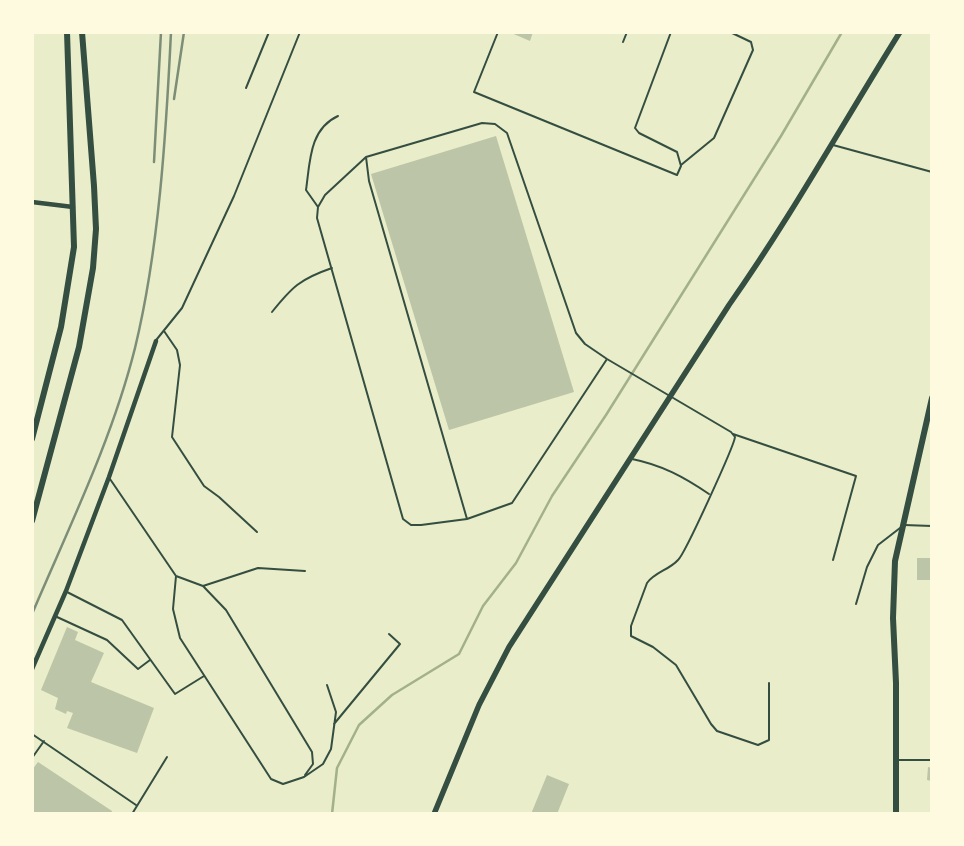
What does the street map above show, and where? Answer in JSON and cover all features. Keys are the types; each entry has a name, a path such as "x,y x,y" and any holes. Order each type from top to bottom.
{"main road":[{"path":"32,439 61,327 74,247 67,32"},
{"path":"32,521 79,347 93,268 96,229 94,186 82,32"},
{"path":"896,814 892,618 895,562 932,398"}],"street":[{"path":"434,814 479,705 509,647 670,397 766,253 830,144 900,32"},
{"path":"32,202 74,207"},
{"path":"32,669 66,591 109,477 156,341"}],"lane":[{"path":"246,88 269,32"},
{"path":"156,341 182,308 226,213 300,32"},
{"path":"498,32 474,92 677,175 681,166 714,138 752,50 751,42 730,32"},
{"path":"623,42 627,32"},
{"path":"671,32 635,128 639,133 677,152 681,166"},
{"path":"318,207 306,190 313,142 327,121 338,116"},
{"path":"607,359 512,503 467,518 421,525 411,524 403,519 317,218 318,207 325,195 366,157 482,123 502,127 507,133 576,333 585,344 638,378 733,434 856,476 833,560"},
{"path":"830,144 932,172"},
{"path":"366,157 372,190 467,518"},
{"path":"272,312 293,286 314,274 332,268"},
{"path":"164,331 177,350 180,365 172,437 204,486 219,497 257,532"},
{"path":"733,434 735,440 680,560 651,577 647,582 630,631 631,636 653,647 676,665 711,724 725,735 758,745 770,740 769,683"},
{"path":"630,459 656,464 683,476 709,495"},
{"path":"109,477 176,576 203,586 226,610 312,752 313,764 304,777"},
{"path":"856,604 867,567 878,545 904,524 932,526"},
{"path":"203,586 258,568 305,571"},
{"path":"176,576 173,608 180,638 271,779 283,784 304,777 324,764 331,749 336,712 326,685"},
{"path":"66,591 122,620 175,694 204,676"},
{"path":"55,616 107,640 138,669 150,660"},
{"path":"334,724 400,644 389,634"},
{"path":"32,734 136,805"},
{"path":"32,758 44,741"},
{"path":"132,814 167,757"},
{"path":"896,760 932,760"}],"building":[{"path":"509,32 533,32 530,41"},
{"path":"496,136 574,392 449,430 371,174"},
{"path":"917,558 931,558 932,580 917,580"},
{"path":"67,627 78,632 75,640 104,653 91,682 154,708 137,753 67,728 73,713 67,711 66,714 55,709 58,698 41,690"},
{"path":"38,762 112,811 111,814 32,814 32,770"},
{"path":"928,767 932,768 932,781 927,780"},
{"path":"547,775 569,784 557,814 531,814"}],"waterway":[{"path":"332,814 337,768 359,725 392,695 459,654 483,606 516,563 552,496 606,415 781,136 842,32"}],"railway":[{"path":"154,162 161,32"},
{"path":"32,614 102,450 135,348 156,232 164,151 171,32"},
{"path":"174,99 184,32"}]}
